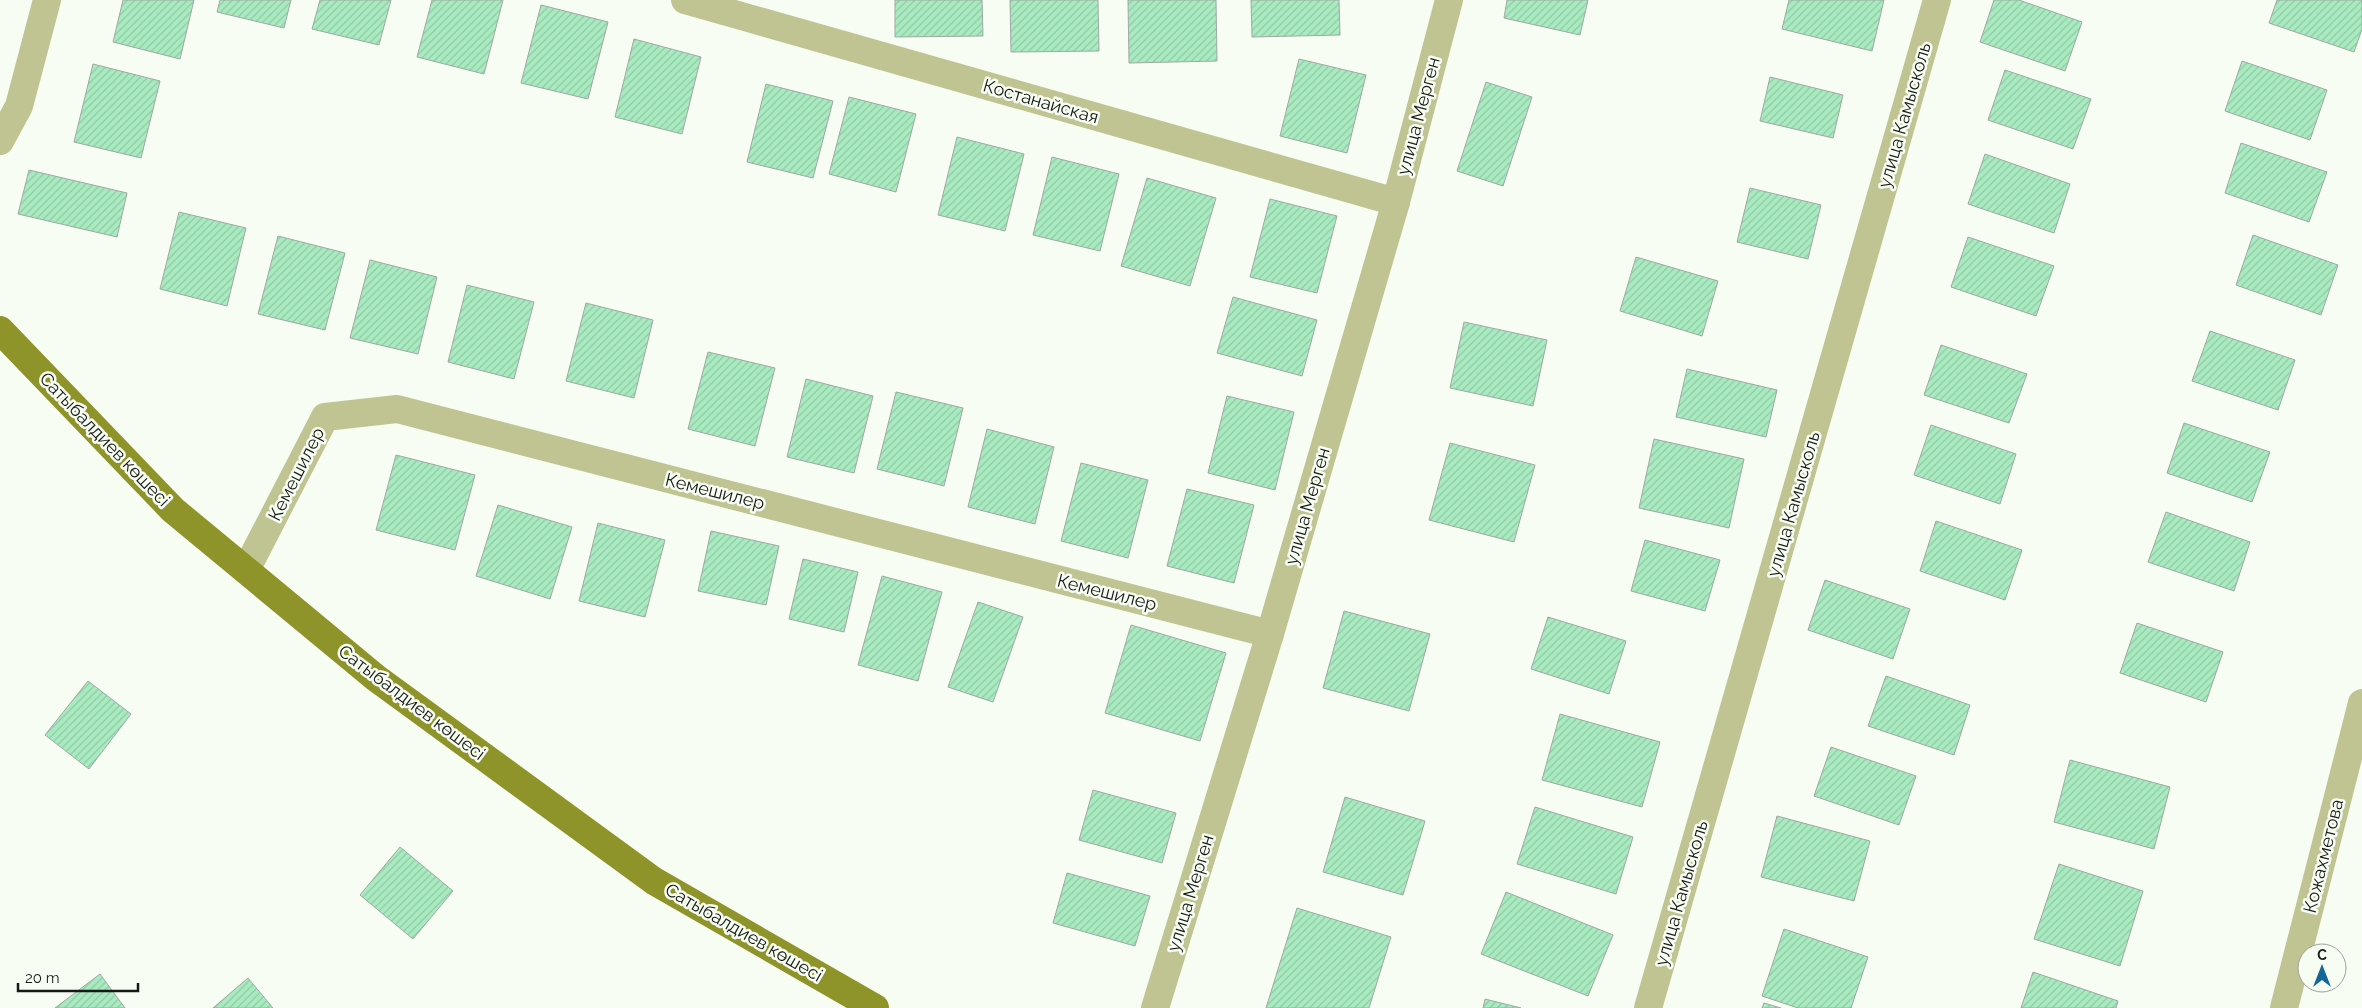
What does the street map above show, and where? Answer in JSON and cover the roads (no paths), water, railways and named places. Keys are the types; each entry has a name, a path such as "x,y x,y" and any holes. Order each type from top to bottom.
{"main road":[{"name":"Сатыбалдиев көшесі","path":"0,330 173,510 376,678 654,880 875,1008"}],"street":[{"path":"0,141 19,106 47,0"},
{"name":"Костанайская","path":"685,0 1396,202"},
{"name":"улица Мерген","path":"1155,1008 1270,634 1396,202 1448,0"},
{"name":"улица Камысколь","path":"1648,1008 1937,0"},
{"name":"Кемешилер","path":"246,570 324,418 397,409 1270,634"},
{"name":"Кожахметова","path":"2284,1008 2362,703"}]}
